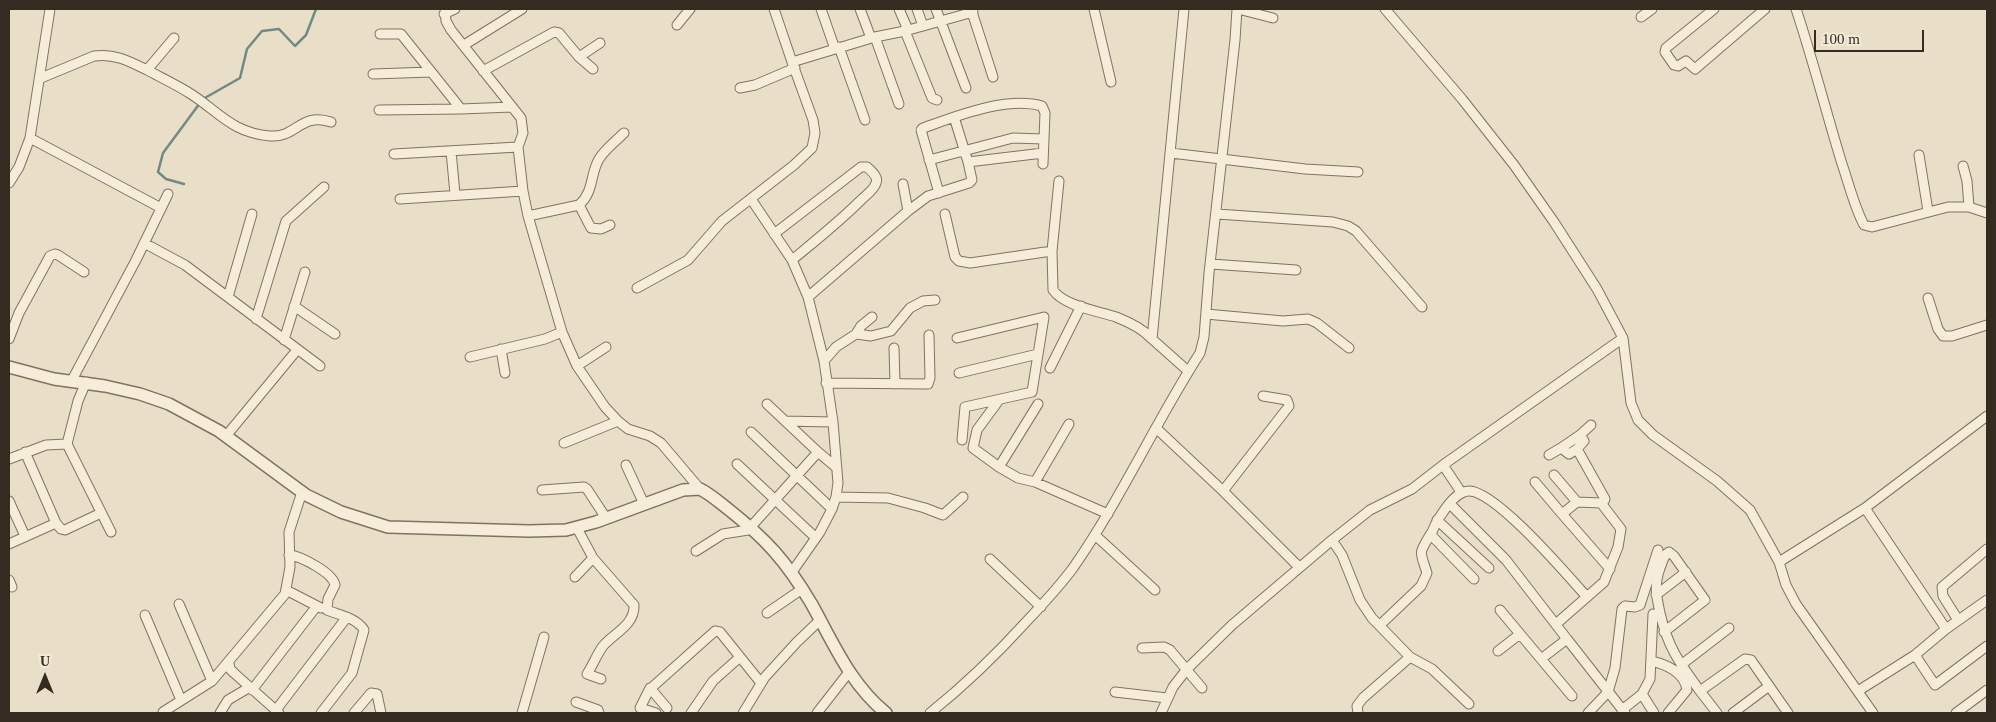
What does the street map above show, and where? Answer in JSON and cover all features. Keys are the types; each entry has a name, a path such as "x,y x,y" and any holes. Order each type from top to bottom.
{"street":[{"path":"9,183 19,167 30,138 50,9"},
{"path":"455,9 445,12 448,25 519,114 522,122 523,133 518,147 528,216 562,332 577,366 605,407 618,421 628,428 650,436 661,443 700,489 767,541 792,572 849,672 880,711"},
{"path":"464,45 522,9"},
{"path":"677,25 690,9"},
{"path":"637,288 688,260 722,221 806,155 814,144 813,120 774,9"},
{"path":"821,9 865,120"},
{"path":"860,9 899,104"},
{"path":"899,9 932,98 936,100"},
{"path":"917,9 923,26"},
{"path":"936,9 966,88"},
{"path":"1094,9 1111,82"},
{"path":"1152,339 1184,9"},
{"path":"930,713 967,683 1041,607 1072,570 1108,514 1202,346 1236,40 1237,9 1273,18"},
{"path":"1385,9 1462,99 1514,165 1554,222 1597,289 1623,338 1631,403 1638,420 1653,435 1717,481 1750,510 1779,562 1786,585 1796,604 1873,713"},
{"path":"1641,17 1652,9"},
{"path":"1714,9 1666,48 1665,52 1674,65 1678,66 1686,61 1695,69 1764,9"},
{"path":"1796,9 1855,205 1864,225 1872,227 1948,207 1970,207 1987,213"},
{"path":"740,88 755,85 793,65 837,48 873,37 923,26 972,10 993,77"},
{"path":"483,71 555,32 561,35 579,57 593,69"},
{"path":"380,34 401,34 461,109"},
{"path":"147,70 174,38"},
{"path":"579,57 600,43"},
{"path":"40,78 94,56 119,57 190,94 237,128 270,136 288,133 313,119 331,122"},
{"path":"373,74 431,72"},
{"path":"939,193 921,129 954,118 1003,105 1038,105 1043,107 1045,113 1043,164"},
{"path":"379,110 512,107"},
{"path":"808,297 925,198 971,182 972,178 968,162 954,118"},
{"path":"528,216 579,205 585,200 590,190 599,159 624,133"},
{"path":"30,138 161,208"},
{"path":"929,160 1013,138 1043,139"},
{"path":"394,154 518,147"},
{"path":"451,151 455,194"},
{"path":"968,162 1043,153"},
{"path":"1171,153 1305,169 1358,172"},
{"path":"1920,155 1928,211"},
{"path":"1963,166 1970,207"},
{"path":"774,234 861,168 867,167 873,173 877,180 876,183 865,196 844,217 792,260"},
{"path":"1059,181 1052,251 1053,290 1063,299 1128,322 1146,333 1188,371"},
{"path":"903,184 908,211"},
{"path":"256,319 286,222 324,187"},
{"path":"400,199 523,190"},
{"path":"72,380 144,244 168,194"},
{"path":"750,199 792,260 808,297 824,362 833,422 837,468 836,497 832,509 816,538 792,572"},
{"path":"579,205 591,228 601,229 610,225"},
{"path":"228,297 252,214"},
{"path":"944,214 955,257 962,262 970,263 1052,251"},
{"path":"1217,214 1333,222 1348,226 1356,232 1422,307"},
{"path":"144,244 168,254 185,265 320,366"},
{"path":"9,339 19,313 50,256 58,255 84,272"},
{"path":"1211,264 1296,270"},
{"path":"284,340 304,272"},
{"path":"1928,298 1938,329 1943,336 1952,336 1987,325"},
{"path":"856,334 871,336 891,331 913,306 923,301 935,300"},
{"path":"294,306 335,334"},
{"path":"1050,368 1081,306"},
{"path":"1206,314 1283,320 1308,319 1317,323 1349,348"},
{"path":"824,362 836,347 856,334 861,326 872,317"},
{"path":"957,338 1044,317 1032,392 965,408 962,440"},
{"path":"470,357 545,339 562,332"},
{"path":"826,383 925,384 930,382 929,335"},
{"path":"1161,713 1167,698 1186,669 1232,625 1332,540 1370,510 1412,489 1623,338"},
{"path":"577,366 606,347"},
{"path":"894,348 895,384"},
{"path":"501,349 505,373"},
{"path":"226,436 297,350"},
{"path":"960,373 1038,354"},
{"path":"9,367 54,379 86,382 154,398 182,410 226,436 302,492 324,504 382,526 417,529 529,532 577,528 682,490 700,489"},
{"path":"86,382 67,444 111,532"},
{"path":"1224,491 1289,406 1287,400 1262,396"},
{"path":"999,400 977,430 973,448 1018,478 1036,482 1108,514"},
{"path":"767,404 837,468"},
{"path":"999,467 1038,404"},
{"path":"1779,562 1880,498 1987,416"},
{"path":"564,443 618,421"},
{"path":"785,421 833,422"},
{"path":"1036,482 1069,424"},
{"path":"1549,455 1580,435 1591,425"},
{"path":"1156,428 1224,491 1299,567"},
{"path":"750,432 832,509"},
{"path":"1561,448 1569,454 1577,449 1584,441 1580,435"},
{"path":"9,459 46,445 67,444"},
{"path":"1562,514 1577,502 1601,503 1605,499 1577,449"},
{"path":"26,452 56,523 62,530 102,513"},
{"path":"696,552 724,534 743,532 751,527 774,499 818,452"},
{"path":"737,464 816,538"},
{"path":"626,465 644,504"},
{"path":"1443,465 1461,492"},
{"path":"1554,476 1577,502"},
{"path":"1535,482 1610,569"},
{"path":"542,490 584,487 606,518"},
{"path":"162,712 212,681 286,590 290,567 289,532 302,492"},
{"path":"1380,625 1421,586 1427,573 1421,557 1422,546 1431,534 1437,520 1461,492 1479,493 1492,501 1533,536 1587,597"},
{"path":"836,497 888,498 942,515 963,497"},
{"path":"9,501 25,536"},
{"path":"1556,624 1604,582 1610,569 1620,540 1621,529 1601,503"},
{"path":"1450,504 1506,560 1623,712 1642,694 1650,679 1664,664"},
{"path":"1865,508 1943,608 1952,624"},
{"path":"1437,520 1489,568"},
{"path":"9,544 56,523"},
{"path":"577,528 593,558 632,603 634,608 629,622 602,647 588,674 601,679"},
{"path":"1431,534 1474,579"},
{"path":"1095,535 1155,590"},
{"path":"1332,540 1342,555 1360,600 1372,618 1410,657 1432,669 1469,704"},
{"path":"1952,624 1943,608 1943,587 1987,549"},
{"path":"1588,713 1608,692 1615,668 1622,609 1625,606 1635,607 1640,605 1658,550"},
{"path":"1664,632 1705,600 1672,553 1667,553 1655,585 1664,632 1681,666 1717,713"},
{"path":"289,555 304,558 334,580 335,585 328,599 327,610"},
{"path":"575,577 593,558"},
{"path":"990,559 1041,607"},
{"path":"1656,595 1686,572"},
{"path":"767,612 802,589"},
{"path":"286,590 316,607 347,617 361,625 364,633 352,672 321,713"},
{"path":"1858,691 1915,655 1952,624 1987,600"},
{"path":"179,604 212,681"},
{"path":"220,713 228,700 251,689 316,607"},
{"path":"1500,610 1572,696"},
{"path":"144,614 181,700"},
{"path":"1650,679 1653,614"},
{"path":"228,663 230,669 277,712 347,617"},
{"path":"743,713 761,683 797,642 820,620"},
{"path":"1681,666 1729,628"},
{"path":"656,713 640,708 650,688 715,631 720,632 761,683"},
{"path":"1498,651 1520,634"},
{"path":"522,713 544,637"},
{"path":"1542,659 1568,639"},
{"path":"1915,655 1935,685 1987,646"},
{"path":"1142,648 1164,647 1170,650 1202,688"},
{"path":"691,713 713,681 740,657"},
{"path":"1358,713 1358,702 1410,657"},
{"path":"1700,691 1745,659 1750,660 1788,713"},
{"path":"1651,661 1664,664 1676,671 1687,687 1668,713"},
{"path":"817,713 849,672"},
{"path":"1733,713 1769,686"},
{"path":"650,688 667,708"},
{"path":"1956,713 1987,690"},
{"path":"1115,692 1167,698"},
{"path":"354,713 372,693 378,694 381,713"},
{"path":"1642,694 1654,713"},
{"path":"576,702 598,710 599,713"}],"waterway":[{"path":"203,99 240,78 247,49 262,31 279,29 295,46 306,35 316,9"},
{"path":"184,184 166,179 158,172 163,153 200,103"}]}
